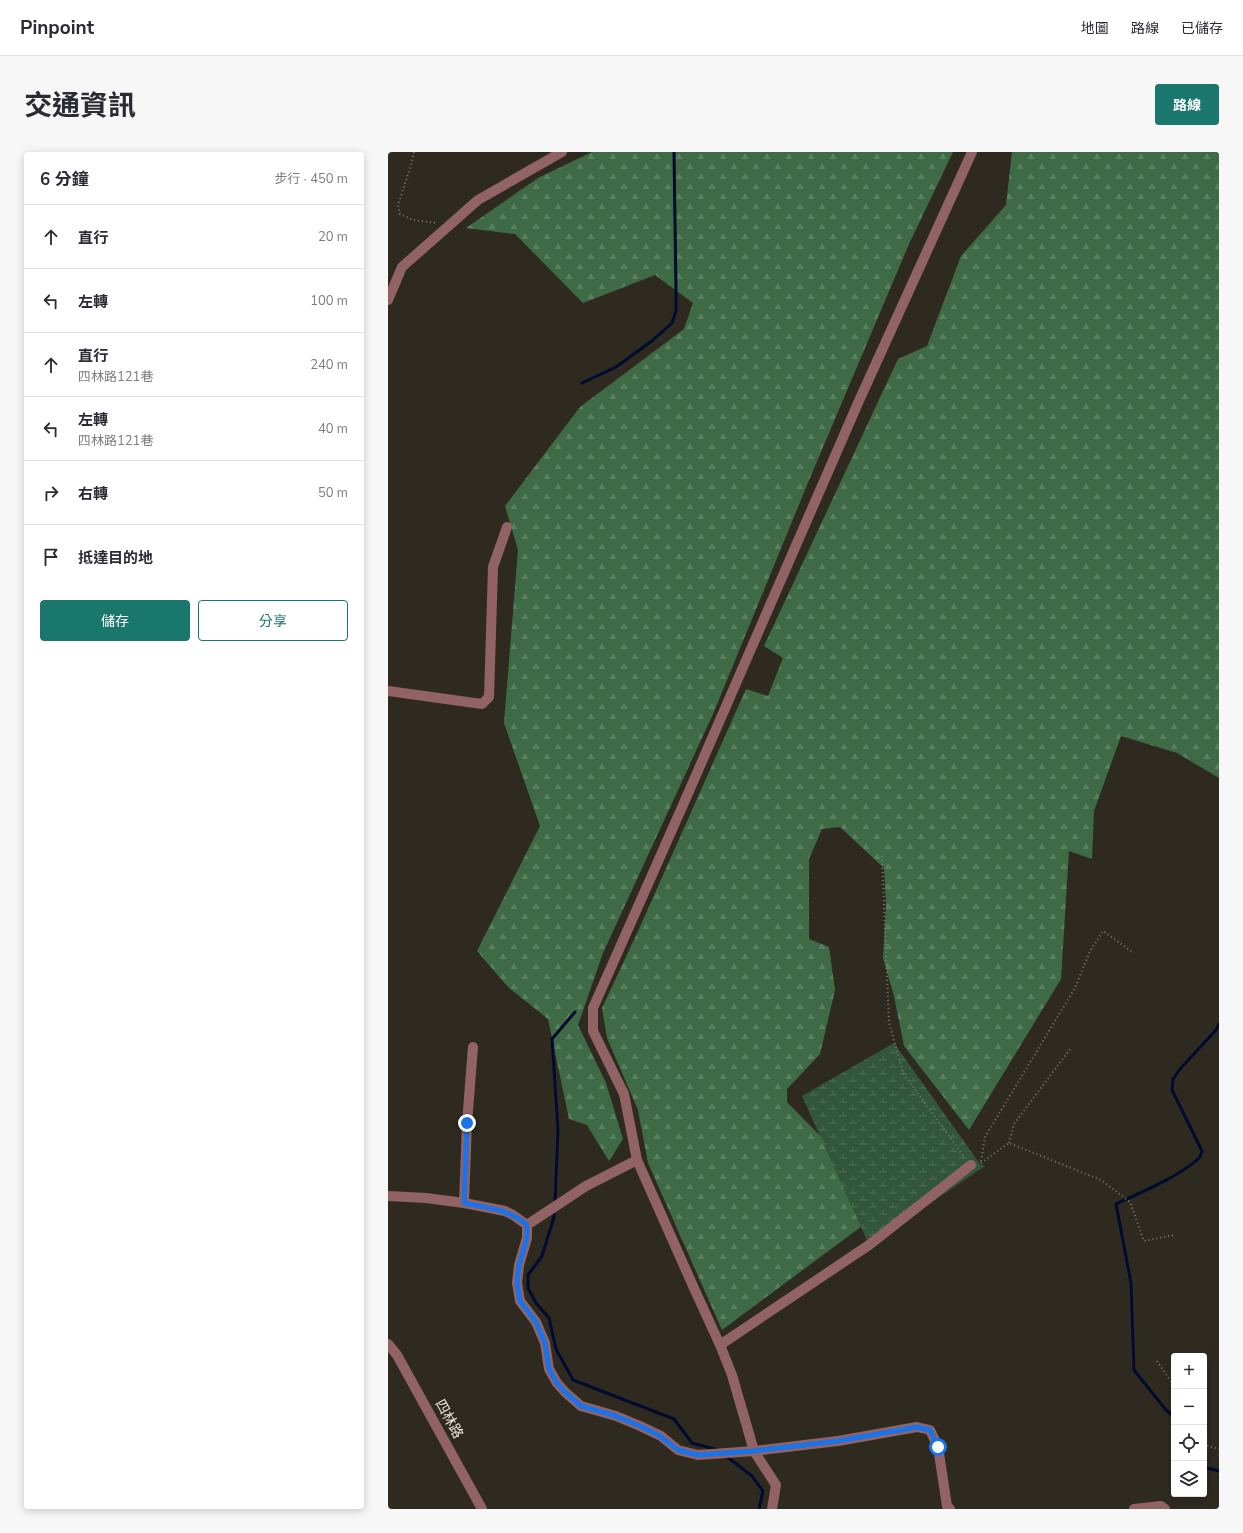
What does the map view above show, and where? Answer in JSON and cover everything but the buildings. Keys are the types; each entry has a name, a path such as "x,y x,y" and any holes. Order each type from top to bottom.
{"street":[{"path":"388,300 402,267 478,200 562,152"},
{"path":"772,1509 776,1485 754,1451 732,1375 720,1345 692,1286 637,1160 624,1094 593,1031 593,1008 680,813 858,403 972,152"},
{"path":"388,691 482,704 489,698 493,567 507,528"},
{"path":"464,1203 467,1123 473,1047"},
{"path":"527,1225 586,1186 637,1160"},
{"path":"720,1345 869,1245 975,1165"},
{"path":"388,1196 426,1198 464,1203 509,1213 527,1225"},
{"path":"527,1225 527,1238 519,1265 517,1283 520,1301 536,1322 545,1343 549,1369 557,1383 581,1406 616,1416 640,1426 660,1436 678,1450 698,1455 754,1451 838,1441 917,1427 930,1430 938,1447 948,1506 950,1509"},
{"name":"四林路","path":"388,1344 398,1355 482,1509"},
{"path":"1134,1509 1161,1506 1165,1509"}],"path":[{"path":"414,152 398,205 400,214 413,220 451,224"},
{"path":"882,856 889,1022 903,1073 975,1165"},
{"path":"975,1165 985,1137 1075,988 1090,950 1103,931 1134,953"},
{"path":"975,1165 1009,1144 1014,1124 1071,1048"},
{"path":"1009,1144 1101,1180 1130,1202 1144,1241 1174,1235"},
{"path":"1157,1361 1171,1382"},
{"path":"1207,1444 1208,1446 1219,1449"}],"green space":[{"path":"592,152 953,152 909,244 807,485 713,714 603,953 578,1025 606,1083 623,1139 609,1161 587,1125 569,1119 548,1019 508,987 477,951 540,826 504,723 518,550 505,506 580,407 684,329 693,303 655,275 583,303 515,234 466,228 538,178"},
{"path":"1012,152 1219,152 1219,778 1177,753 1121,736 1094,811 1092,859 1069,851 1061,979 969,1130 904,1046 894,996 883,958 886,904 884,868 840,827 822,829 809,859 809,939 829,947 835,990 820,1054 787,1089 787,1102 889,1206 722,1330 648,1163 638,1110 607,1038 602,1008 639,929 746,689 768,696 783,658 764,646 898,359 927,346 961,256 1006,205"},
{"path":"894,1043 980,1164 985,1166 869,1245 802,1096"}],"waterway":[{"path":"582,383 616,367 653,340 672,323 676,311 674,152"},
{"path":"555,1203 558,1130 552,1039 575,1012"},
{"path":"1171,1414 1134,1370 1131,1283 1116,1204 1170,1178 1190,1166 1199,1158 1202,1151 1172,1090 1173,1079 1180,1069 1216,1030 1219,1024"},
{"path":"554,1210 554,1217 542,1256 528,1275 528,1288 536,1303 549,1318 556,1349 573,1380 674,1419 692,1443 718,1450"},
{"path":"726,1456 752,1476 763,1491 759,1509"},
{"path":"1207,1468 1219,1471"}],"route":[{"path":"467,1123 464,1203 505,1212 513,1215 527,1225 527,1238 519,1265 517,1283 520,1301 536,1322 545,1343 549,1369 557,1383 581,1406 616,1416 640,1426 660,1436 678,1450 698,1455 754,1451 838,1441 917,1427 930,1430 938,1447"}]}
